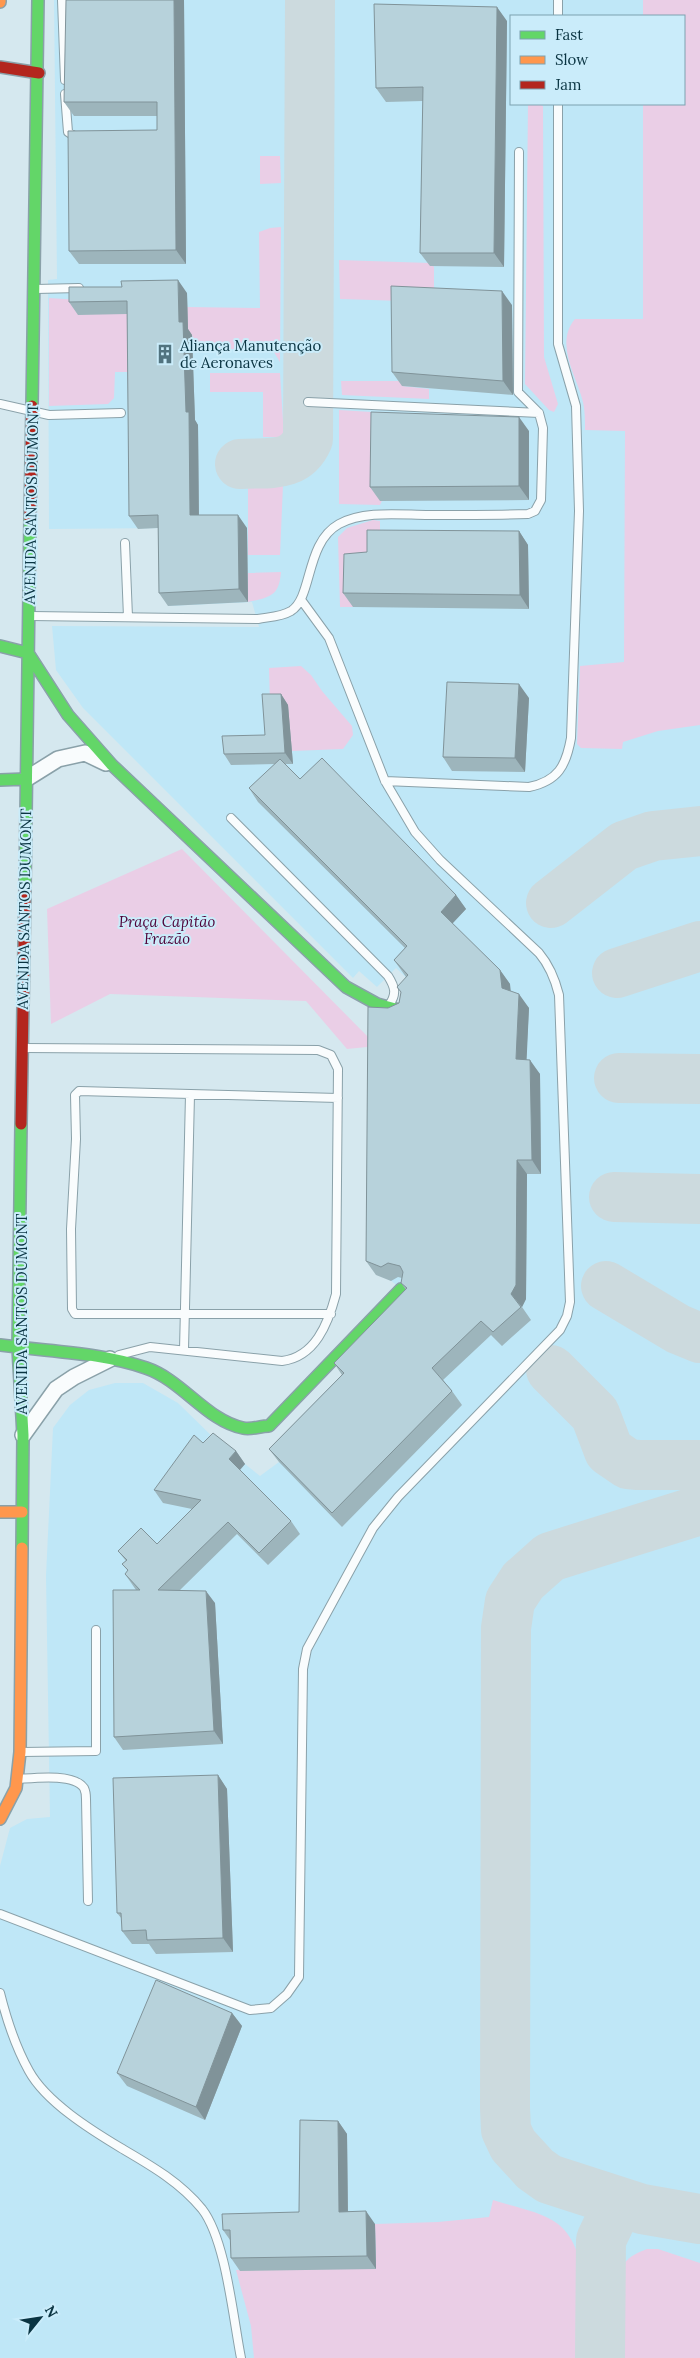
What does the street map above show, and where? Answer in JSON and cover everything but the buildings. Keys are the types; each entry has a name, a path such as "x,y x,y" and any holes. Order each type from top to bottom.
{"main road":[{"name":"AVENIDA SANTOS DUMONT","path":"2,1817 16,1788 20,1752 15,1723 23,1434 18,1348 31,412 39,73 38,0"},
{"path":"0,68 39,73"},
{"path":"0,646 28,653 68,715 112,765 346,987 387,1009 399,1010"},
{"path":"0,780 26,779"},
{"path":"0,1345 110,1359 149,1368 168,1377 230,1423 244,1428 269,1426 400,1289"},
{"path":"0,1512 22,1512"}],"street":[{"path":"26,779 58,759 85,753 112,765"},
{"path":"23,1434 56,1389 74,1377 110,1359"}],"lane":[{"path":"62,0 66,127 72,136 81,136"},
{"path":"558,0 558,15"},
{"path":"385,781 529,787 542,784 558,772 567,760 570,738 579,511 576,406 558,344 558,105"},
{"path":"29,616 258,619 290,611 302,601 310,565 320,545 339,524 371,515 528,514 536,511 541,500 543,428 538,413 518,392 519,152"},
{"path":"34,289 89,288"},
{"path":"308,402 538,413"},
{"path":"0,404 49,415 121,413"},
{"path":"124,543 128,617"},
{"path":"0,1914 250,2010 271,2008 287,1994 299,1977 303,1669 307,1649 372,1528 398,1497 560,1330 567,1316 570,1302 559,1005 555,980 549,964 440,860 416,832 385,781 329,638 302,601"},
{"path":"231,818 388,976 394,985 395,997 387,1009"},
{"path":"22,1048 318,1050 331,1055 338,1069 336,1294 331,1314 315,1343 304,1355 294,1360 268,1361 150,1346 129,1351 110,1359"},
{"path":"331,1314 75,1314 72,1309 71,1229 76,1139 76,1092 338,1098"},
{"path":"184,1350 190,1094"},
{"path":"20,1752 96,1751 96,1630"},
{"path":"17,1779 50,1777 74,1781 84,1788 86,1799 88,1901"},
{"path":"0,1993 11,2034 30,2073 54,2101 107,2140 166,2174 202,2210 218,2242 240,2358"}],"shaded area":[{"path":"54,0 700,0 700,2358 0,2358 0,1866 10,1828 27,1819 50,1817 46,1576 53,1428 70,1405 89,1390 115,1383 143,1383 178,1403 221,1445 260,1476 279,1462 417,1302 389,1279 418,989 396,968 377,987 359,971 353,978 83,708 56,670 52,626 259,627 252,602 168,606 167,528 49,529 48,280 57,279"}],"green space":[{"path":"643,0 700,0 700,725 658,731 623,742 622,749 581,748 577,744 580,666 624,662 625,431 585,430 585,412 569,360 567,339 569,329 575,319 643,319 643,105 685,105 685,15 643,15"},
{"path":"528,105 541,105 543,106 544,357 558,404 554,412 549,410 525,384"},
{"path":"260,156 280,156 281,183 260,184"},
{"path":"281,227 280,362 272,349 196,349 192,335 138,372 115,372 114,398 108,404 49,406 49,298 187,307 260,308 259,232"},
{"path":"339,260 430,263 434,267 434,302 340,299"},
{"path":"210,373 280,373 284,437 263,437 263,392 210,392"},
{"path":"341,381 402,381 402,386 429,389 429,399 342,395"},
{"path":"339,410 421,415 380,505 339,504"},
{"path":"248,485 283,485 280,555 248,555"},
{"path":"373,520 380,521 380,544 354,568 353,607 340,607 338,537 347,528"},
{"path":"281,572 276,591 263,599 248,602 248,573"},
{"path":"301,666 311,675 352,726 353,735 343,749 292,751 270,704 269,668"},
{"name":"Praça Capitão Frazão","path":"182,849 377,1046 347,1049 306,1001 110,994 51,1024 47,909"},
{"path":"493,2200 543,2216 558,2224 569,2236 581,2268 583,2286 581,2358 254,2358 251,2326 236,2270 376,2268 375,2224 438,2222 489,2217"},
{"path":"647,2249 658,2249 700,2263 700,2358 617,2358 616,2309 621,2272 624,2264 629,2259"}],"taxiway":[{"path":"240,464 288,460 302,449 308,439 310,0"},
{"path":"551,903 624,846 653,836 700,831"},
{"path":"617,973 700,946"},
{"path":"619,1078 700,1079"},
{"path":"614,1197 700,1199"},
{"path":"606,1286 678,1329 700,1338"},
{"path":"551,1370 595,1414 609,1451 628,1464 700,1465"},
{"path":"700,1510 550,1557 523,1581 510,1601 506,1628 505,2108 506,2130 513,2145 535,2169 549,2179 642,2209 700,2219"},
{"path":"600,2358 601,2240 619,2202"}],"traffic: fast":[{"path":"32,406 38,0"},
{"path":"25,888 30,518"},
{"path":"0,646 28,653 68,715 112,765 346,987 377,1004 399,1010"},
{"path":"0,780 26,779"},
{"path":"21,1124 18,1348 23,1435 22,1548"},
{"path":"0,1345 92,1356 146,1368 171,1381 206,1409 230,1424 246,1428 269,1426 401,1289"}],"traffic: slow":[{"path":"0,1512 22,1512"},
{"path":"0,1819 16,1788 20,1752 22,1548"}],"traffic: jam":[{"path":"0,67 39,73"},
{"path":"30,518 32,406"},
{"path":"21,1124 25,888"}],"place":[{"name":"Aliança Manutenção de Aeronaves","path":"165,354"}]}
